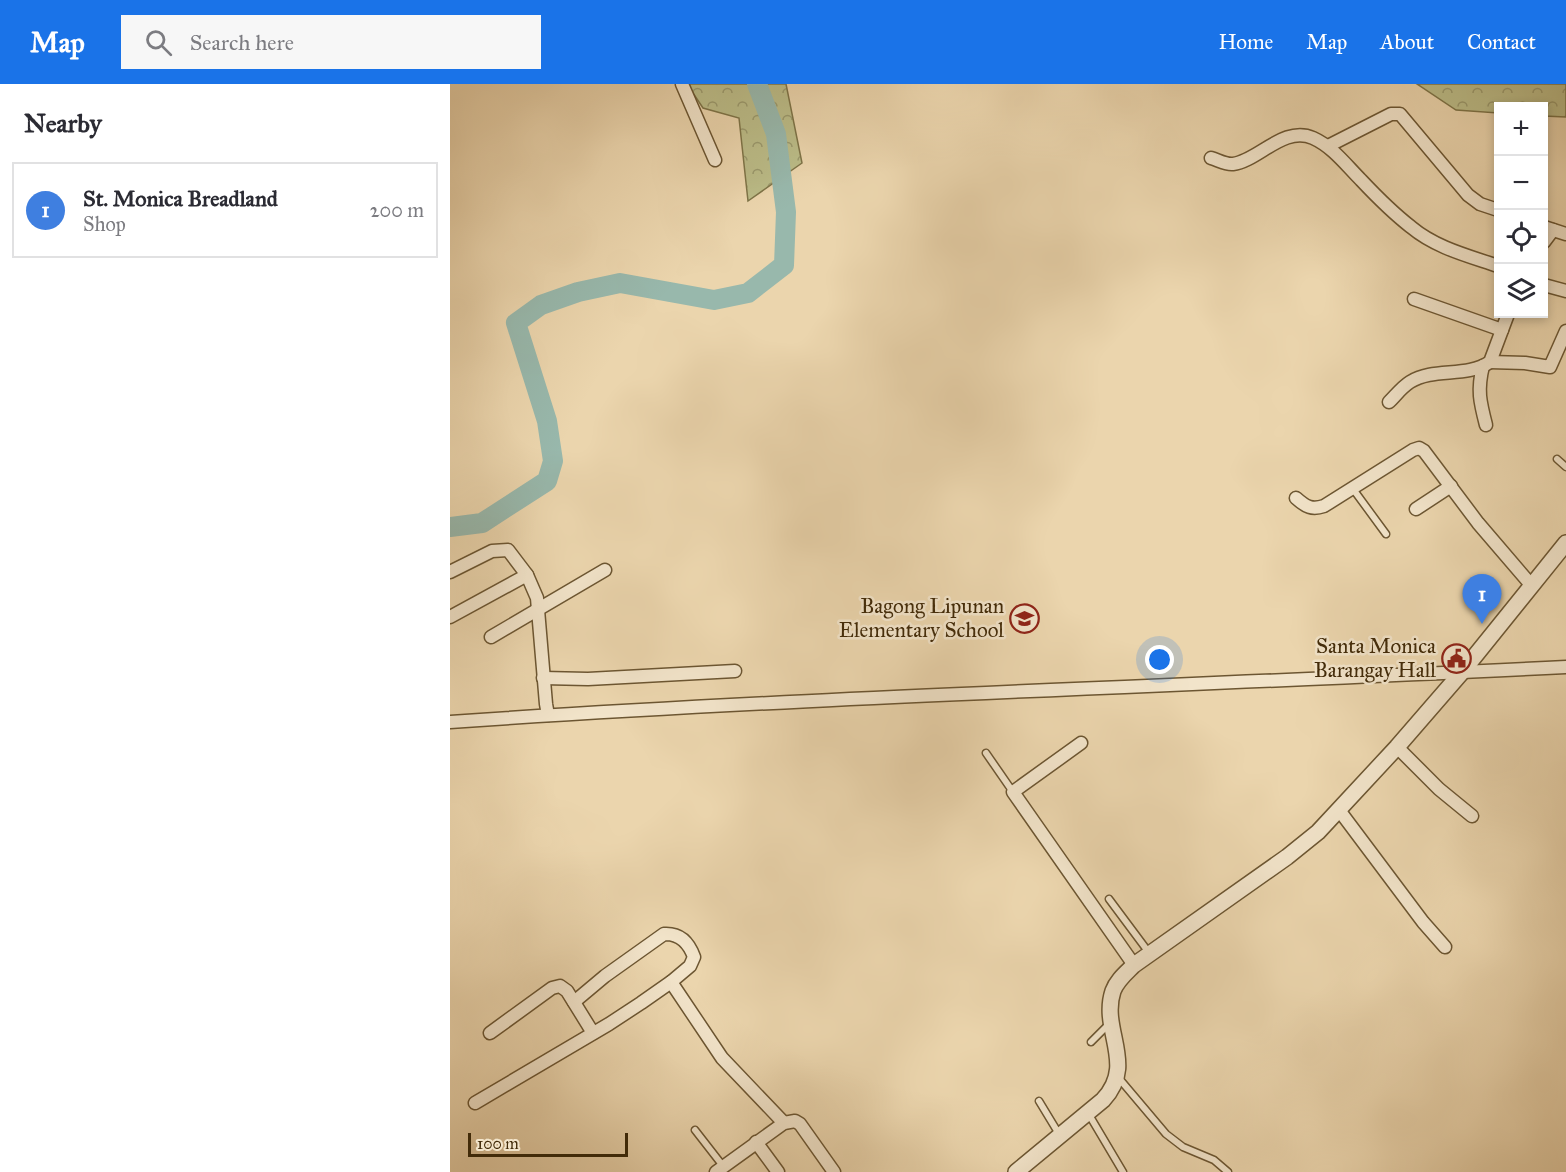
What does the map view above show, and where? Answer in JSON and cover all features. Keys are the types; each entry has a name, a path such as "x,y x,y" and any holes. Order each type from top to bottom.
{"street":[{"path":"682,84 715,160"},
{"path":"1328,146 1391,114 1400,114 1468,195 1480,204 1494,209"},
{"path":"1211,158 1231,165 1236,164 1286,138 1296,135 1312,137 1328,146 1375,195 1413,229 1437,244 1494,265"},
{"path":"1548,228 1566,234"},
{"path":"1548,286 1566,291"},
{"path":"1414,299 1502,330"},
{"path":"1486,425 1479,386 1506,318"},
{"path":"1389,402 1409,382 1422,376 1486,364 1525,363 1550,367 1566,331"},
{"path":"1296,498 1305,506 1317,508 1353,489 1419,448 1424,451 1478,523 1532,586"},
{"path":"1416,509 1451,486"},
{"path":"1016,1172 1110,1093 1117,1076 1119,1061 1111,1022 1112,993 1117,983 1134,965 1287,857 1318,832 1397,747 1462,672 1566,543"},
{"path":"450,572 492,551 508,550 527,575 537,598 539,610 543,678 548,715"},
{"path":"491,637 605,570"},
{"path":"450,616 527,575"},
{"path":"450,722 548,715 1566,667"},
{"path":"543,678 588,679 735,671"},
{"path":"1081,743 1013,792 1134,965"},
{"path":"1397,747 1439,789 1472,816"},
{"path":"1339,810 1423,922 1445,947"},
{"path":"475,1103 593,1033 671,982 690,966 694,957 689,946 678,936 672,933 664,934 605,976 574,1002"},
{"path":"671,982 722,1058 784,1123"},
{"path":"490,1033 552,988 560,986 567,991 593,1033"},
{"path":"719,1169 784,1123 795,1121 800,1124 834,1172"},
{"path":"756,1142 778,1172"}],"lane":[{"path":"1557,459 1566,467"},
{"path":"1353,489 1386,534"},
{"path":"986,753 1013,792"},
{"path":"1110,899 1150,954"},
{"path":"1091,1042 1111,1022"},
{"path":"1117,1076 1166,1134 1183,1147 1214,1160 1228,1172"},
{"path":"1039,1101 1060,1136"},
{"path":"1088,1113 1123,1172"},
{"path":"695,1130 719,1169"}],"green space":[{"path":"687,84 786,84 802,163 748,201 739,118 703,108"},
{"path":"1417,84 1566,84 1566,117 1548,116 1548,102 1494,102 1494,113 1456,110"}],"waterway":[{"path":"450,527 482,523 547,481 553,461 547,421 516,323 541,305 578,292 620,283 714,300 748,293 784,265 786,212 776,134 757,84"}],"place":[{"name":"Bagong Lipunan Elementary School","path":"1025,618"},
{"name":"St. Monica Breadland","path":"1482,624"},
{"name":"Santa Monica Barangay Hall","path":"1457,658"}]}
